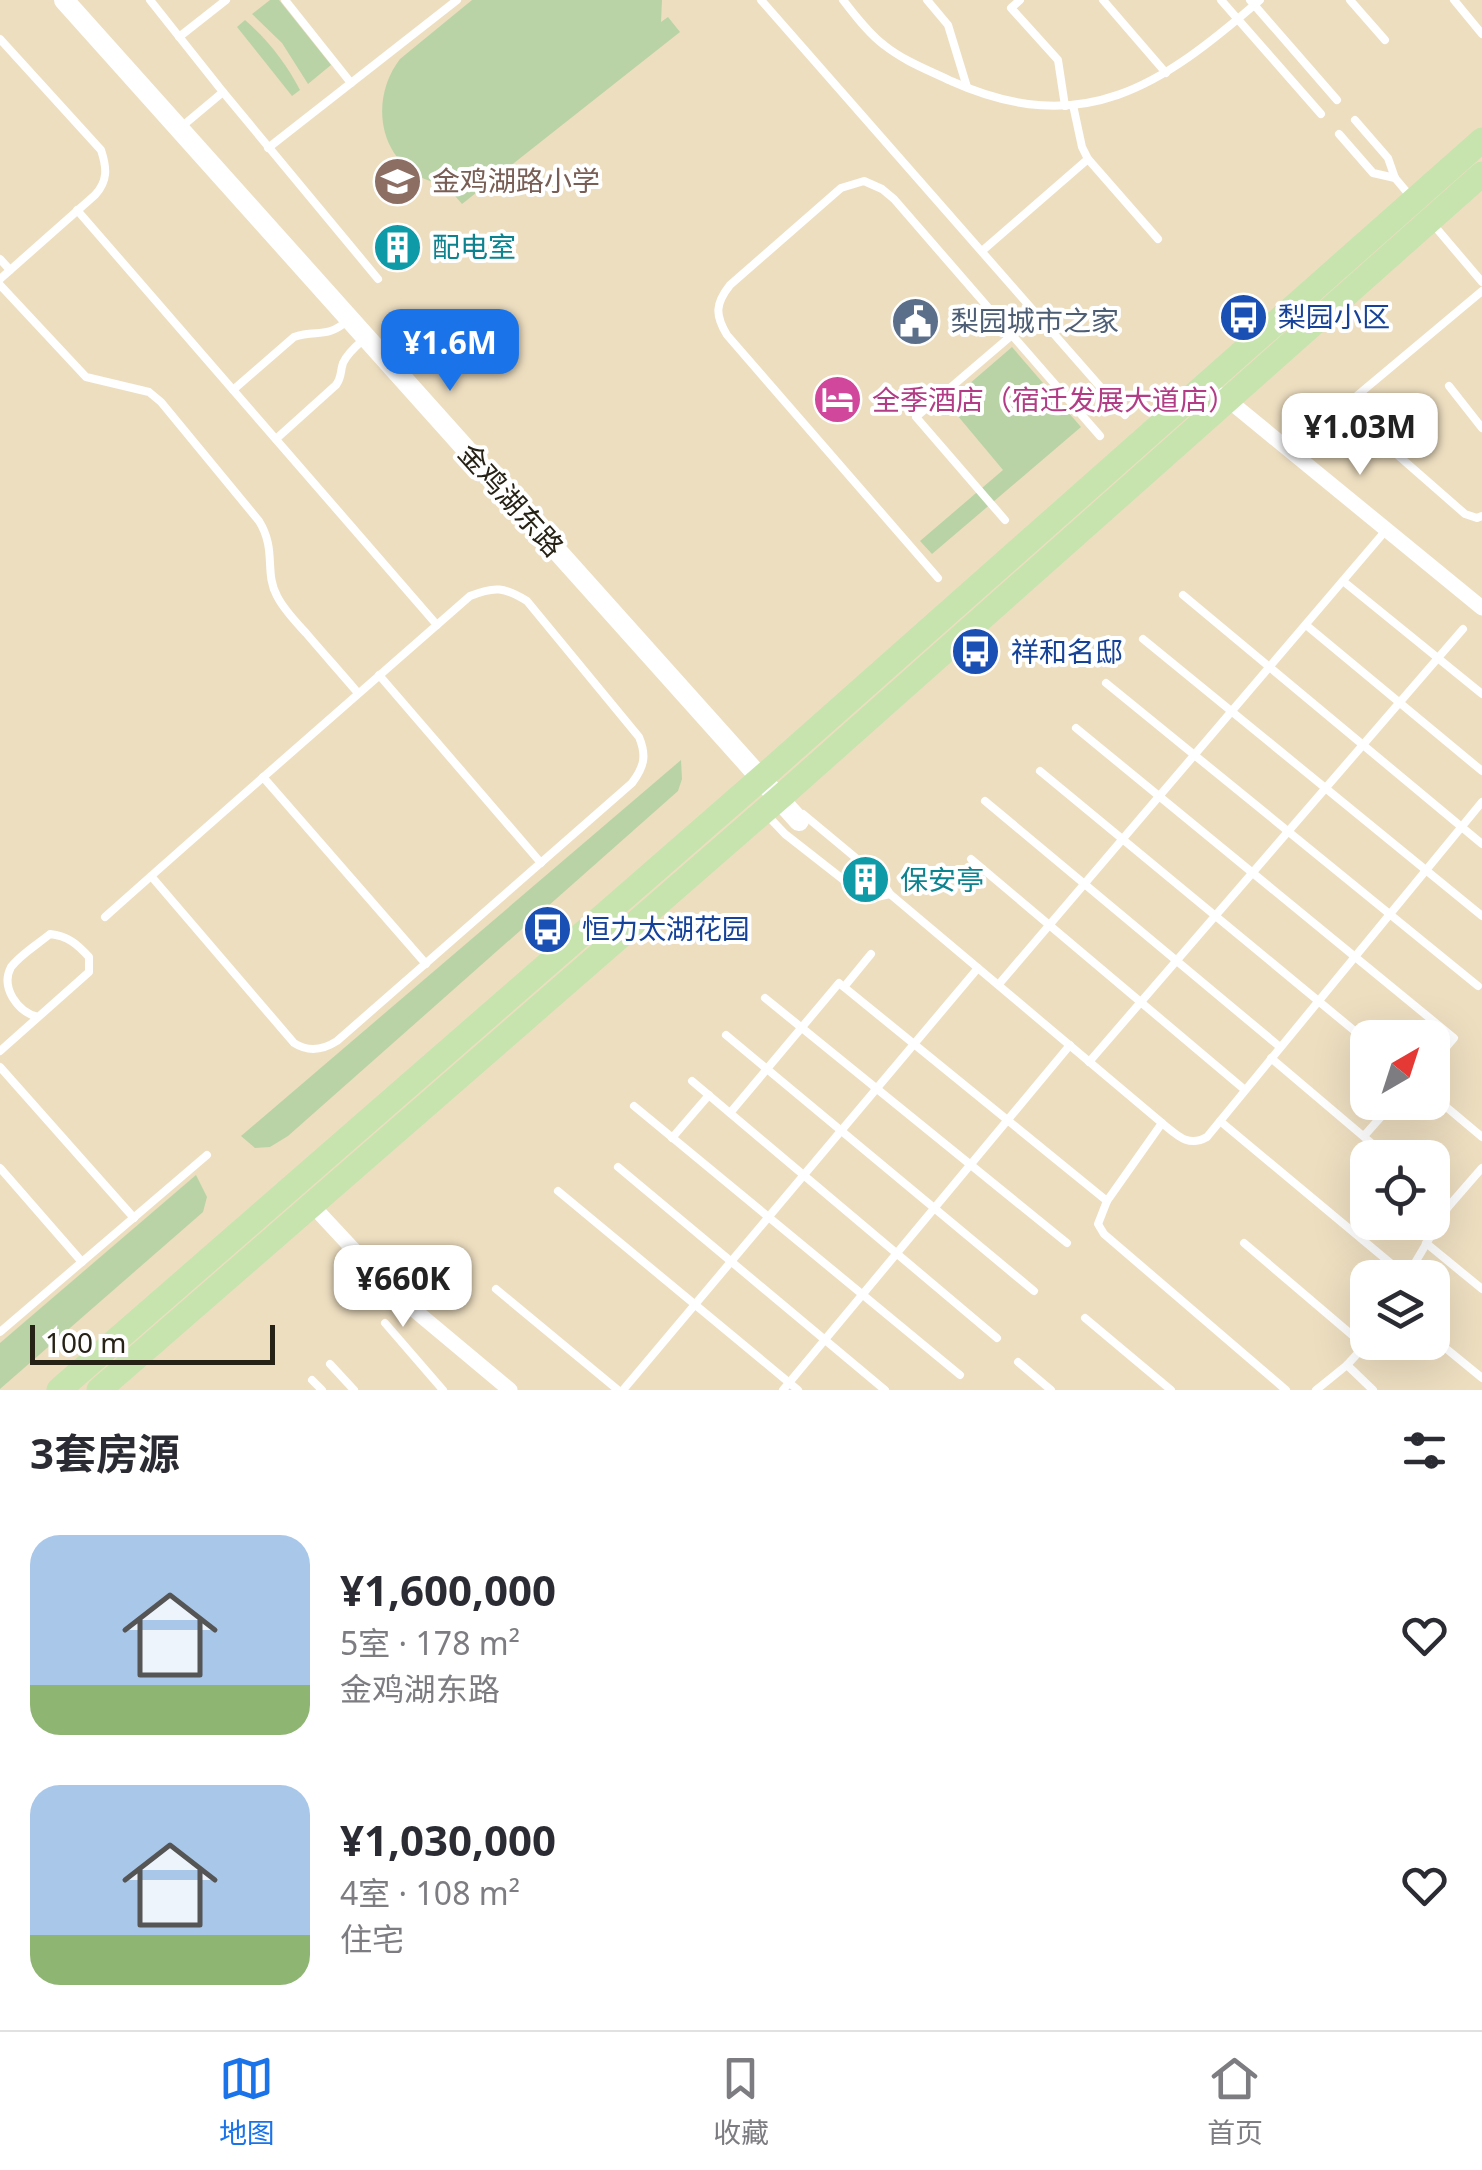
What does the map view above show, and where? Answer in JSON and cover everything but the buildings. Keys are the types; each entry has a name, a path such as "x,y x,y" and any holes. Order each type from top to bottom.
{"highway":[{"path":"99,1390 1230,400 1421,210 1482,140"},
{"path":"60,1390 1208,384 1421,210 1482,174"}],"street":[{"name":"金鸡湖东路","path":"64,0 758,781 799,821"},
{"path":"1208,384 1482,608"},
{"path":"311,1204 394,1292 510,1390"}],"lane":[{"path":"150,0 378,280"},
{"path":"179,37 226,0"},
{"path":"285,0 351,83"},
{"path":"268,148 457,0"},
{"path":"761,0 1125,414"},
{"path":"843,0 882,44 913,63 1002,100 1051,107 1090,103 1166,73 1195,54 1255,2 1337,100"},
{"path":"927,0 948,25 968,87"},
{"path":"1020,0 1011,8 1058,60 1088,159 1158,239"},
{"path":"1104,0 1166,73"},
{"path":"1222,0 1322,114"},
{"path":"1350,0 1385,40"},
{"path":"1454,0 1482,34"},
{"path":"0,39 101,150 105,168 104,185 0,282 86,376 149,392 161,402 259,521 270,546 274,593 358,693"},
{"path":"180,128 223,92"},
{"path":"1355,120 1388,158 1395,178 1482,282"},
{"path":"1339,134 1373,172 1395,178"},
{"path":"982,251 1088,159"},
{"path":"938,578 727,335 719,322 718,308 730,285 841,188 864,181 874,184 894,199 1100,436"},
{"path":"78,210 437,625"},
{"path":"0,259 10,270"},
{"path":"1292,450 1482,291"},
{"path":"233,390 294,337 335,331 350,319"},
{"path":"1005,520 916,418 1012,335"},
{"path":"276,439 336,385 342,377 343,363 366,338"},
{"path":"1449,386 1482,428"},
{"path":"1393,451 1466,514 1482,516"},
{"path":"999,984 1387,529"},
{"path":"1342,581 1482,694"},
{"path":"104,916 470,596 484,590 502,588 527,601 639,738 644,750 644,762 632,783 337,1042 325,1048 301,1048 294,1043 151,876"},
{"path":"1183,596 1482,844"},
{"path":"1306,624 1482,771"},
{"path":"1090,1062 1464,629"},
{"path":"1143,639 1482,916"},
{"path":"379,676 541,862"},
{"path":"1106,682 1478,986"},
{"path":"1076,728 1432,1020"},
{"path":"1040,771 1350,1028"},
{"path":"262,777 426,964"},
{"path":"776,801 785,834 868,898 890,894"},
{"path":"776,801 805,816 880,878 890,894 1188,1142 1207,1137 1482,802"},
{"path":"985,801 1280,1046"},
{"path":"971,859 1245,1090"},
{"path":"0,1051 89,972 88,957 75,942 62,935 50,934 10,968 5,980 10,998 24,1013 38,1017"},
{"path":"844,987 871,954"},
{"path":"496,1289 620,1390 978,968"},
{"path":"730,1113 839,983 1106,1201"},
{"path":"765,998 1066,1243"},
{"path":"726,1035 1034,1291"},
{"path":"786,1386 1070,1045"},
{"path":"1271,1058 1369,1140"},
{"path":"0,1067 134,1218"},
{"path":"692,1081 997,1338"},
{"path":"672,1138 708,1095"},
{"path":"634,1106 960,1375"},
{"path":"1450,1110 1482,1137"},
{"path":"1364,1136 1378,1120"},
{"path":"1220,1121 1386,1260"},
{"path":"1162,1123 1106,1201 1098,1224 1104,1234 1286,1390"},
{"path":"0,1332 207,1154"},
{"path":"0,1168 82,1262"},
{"path":"618,1168 885,1390"},
{"path":"1450,1205 1481,1171"},
{"path":"558,1191 696,1305 786,1386 798,1390"},
{"path":"1416,1260 1428,1240"},
{"path":"1244,1243 1350,1330"},
{"path":"1426,1243 1482,1289"},
{"path":"1086,1318 1171,1390"},
{"path":"385,1323 444,1390"},
{"path":"1450,1352 1482,1378"},
{"path":"1316,1390 1352,1360"},
{"path":"1018,1362 1051,1390"},
{"path":"330,1364 354,1390"},
{"path":"1347,1365 1373,1390"},
{"path":"312,1380 322,1390"}],"green space":[{"path":"270,0 279,0 331,65 308,84 282,43 252,14"},
{"path":"472,0 662,0 661,22 668,17 680,32 462,204 450,190 454,186 430,181 399,160 389,145 382,110 390,75 400,59"},
{"path":"245,20 289,70 300,90 292,96 237,27"},
{"path":"1012,347 1081,427 932,554 920,541 1003,470 947,403"},
{"path":"681,760 678,791 288,1136 270,1147 255,1148 241,1136"},
{"path":"196,1175 207,1197 203,1212 0,1389 0,1343"}],"place":[{"name":"金鸡湖路小学","path":"397,181"},
{"name":"配电室","path":"397,247"},
{"name":"梨园小区","path":"1243,317"},
{"name":"梨园城市之家","path":"916,321"},
{"name":"全季酒店（宿迁发展大道店）","path":"837,400"},
{"name":"祥和名邸","path":"976,652"},
{"name":"保安亭","path":"865,880"},
{"name":"恒力太湖花园","path":"547,929"}]}
